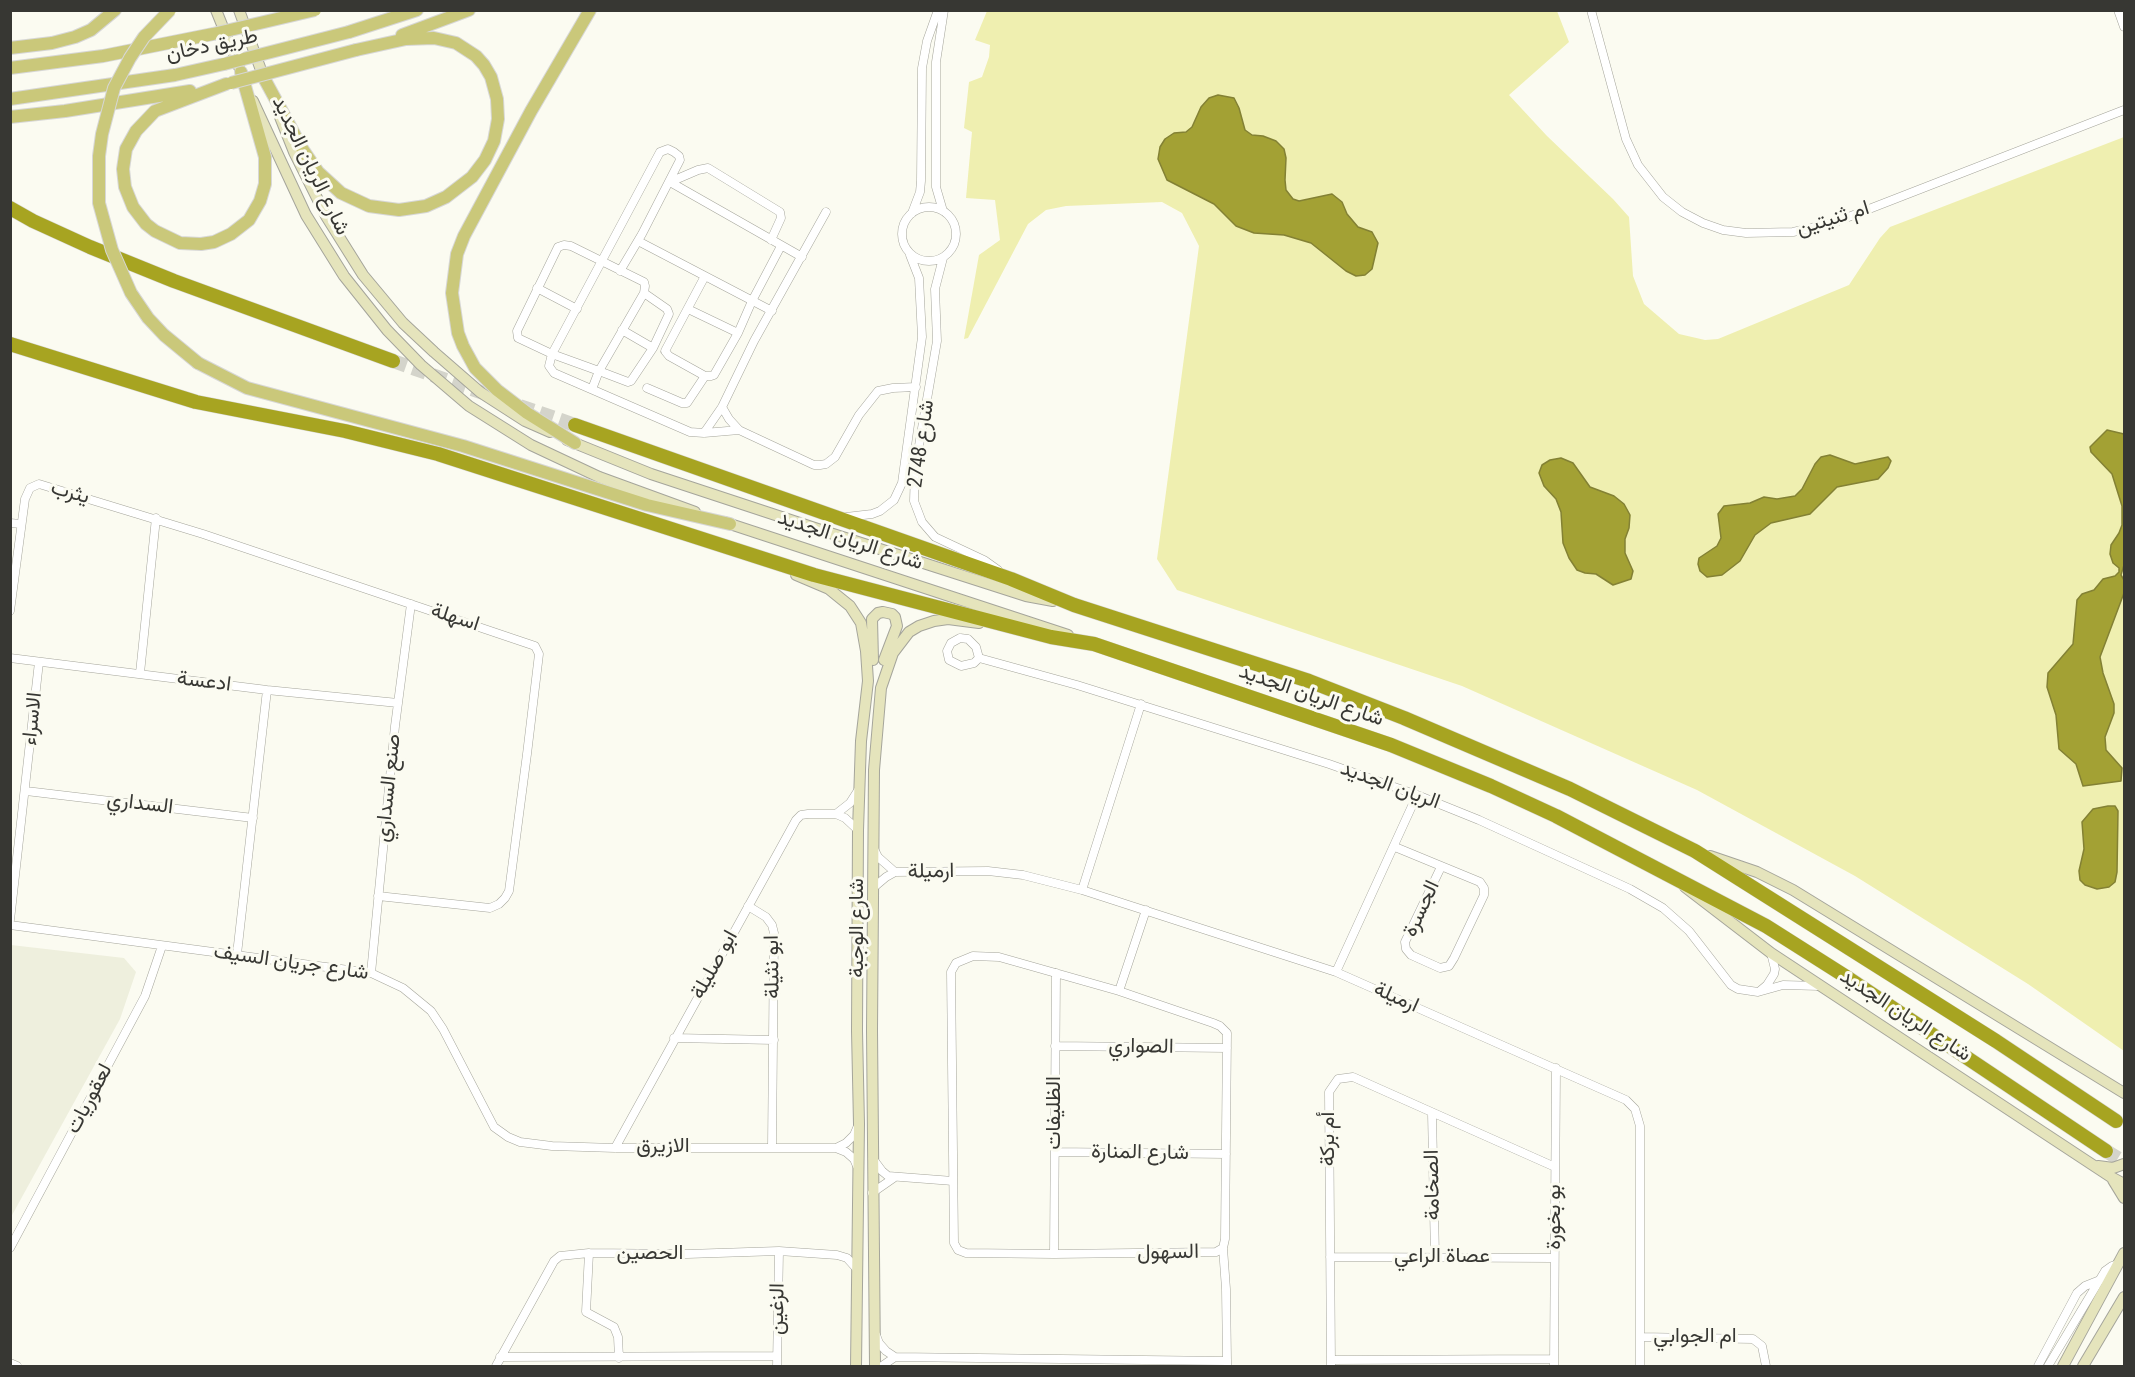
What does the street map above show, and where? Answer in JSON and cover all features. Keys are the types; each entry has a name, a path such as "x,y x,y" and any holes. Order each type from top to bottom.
{"highway":[{"path":"10,208 90,247 174,281 393,361"},
{"path":"10,344 196,402 345,431 438,454 814,575 1051,638 1094,644"},
{"path":"575,425 1011,579 1074,605"},
{"name":"شارع الريان الجديد","path":"1074,605 1309,681 1404,718 1570,789 1695,851 1996,1041 2116,1121"},
{"name":"شارع الريان الجديد","path":"1094,644 1391,745 1491,786 1556,816 1669,873 1766,926 2106,1150"}],"main road":[{"path":"10,48 52,43 75,37 90,30 115,10"},
{"path":"170,10 144,37 114,88 100,145 98,180 99,203 112,250 131,293 148,318 164,335 198,363 218,375 256,390 463,446 647,505 730,524"},
{"name":"شارع الريان الجديد","path":"216,10 241,72 306,215 344,276 387,330 421,365 469,406 531,445 599,477 730,524 1094,644"},
{"name":"شارع الريان الجديد","path":"239,10 294,152 326,216 363,275 403,323 480,392 525,421 651,474 1026,596 1074,605"},
{"name":"طريق دخان","path":"10,68 103,56 213,34 315,10"},
{"name":"طريق دخان","path":"10,99 144,80 224,64 349,32 417,10"},
{"path":"241,72 265,157 265,184 260,201 249,220 231,234 214,242 180,243 146,224 133,207 125,187 123,169 126,149 135,131 155,111 229,84 356,50 373,45 469,10"},
{"path":"575,443 527,413 497,390 475,368 458,333 452,293 457,254 464,236 531,111 590,10"},
{"path":"265,80 303,150 318,172 340,194 382,209 412,208 436,202 455,191 472,177 485,160 494,141 498,109 491,77 476,56 456,43 446,40 422,38 373,45"},
{"path":"10,117 65,111 229,84"},
{"name":"شارع الوجبة","path":"752,555 774,567 829,590 850,606 863,629 868,681 861,741 858,830 859,1124 856,1366"},
{"path":"868,681 872,669 872,619 878,613 888,613 895,618 897,626 883,662 881,688"},
{"name":"شارع الوجبة","path":"875,1366 872,1193 873,848 874,770 881,688 897,645 909,632 919,626 934,621 948,620 999,624"},
{"name":"شارع الريان الجديد","path":"1695,851 1757,872 1793,890 2124,1093"},
{"name":"شارع الريان الجديد","path":"1669,873 1696,898 1771,952 2124,1184"},
{"path":"2094,1166 2113,1168 2124,1164"},
{"path":"2111,1177 2124,1198"},
{"path":"2063,1366 2124,1253"},
{"path":"2083,1366 2124,1297"},
{"path":"856,1341 862,1350 863,1366"}],"street":[{"path":"912,213 921,208 932,207 943,211 951,218 956,236 954,245 943,258 932,262 920,261 910,255 903,244 901,235 902,226 912,213 920,192 922,68 927,41 938,10"},
{"path":"943,211 936,187 936,70 945,10"},
{"name":"ام ثنيتين","path":"1591,10 1626,139 1638,165 1658,191 1673,205 1703,223 1723,230 1746,233 1793,232 1833,224 2124,110"},
{"path":"2118,10 2124,27"},
{"path":"620,271 680,160 679,156 668,150 660,152 552,354 549,366 554,373 686,430 704,433 739,430"},
{"path":"670,182 708,168 780,212 781,218 771,240"},
{"path":"670,182 802,257"},
{"path":"704,433 722,407 826,212"},
{"path":"638,241 772,311"},
{"path":"591,389 599,371 644,293 644,282 571,246 558,247 537,288 517,335 518,338 552,354 599,371 624,382 631,381 653,348 669,314 667,309 644,293"},
{"path":"705,276 665,351 666,354 705,376 714,375 738,333 781,246"},
{"name":"شارع 2748","path":"838,518 872,514 888,505 902,483 921,356 920,285 910,255"},
{"name":"شارع 2748","path":"943,258 934,289 938,325 935,357 915,469 914,501 917,512 927,530 934,537 984,560 1011,579"},
{"path":"537,288 577,309"},
{"path":"688,309 738,333"},
{"path":"622,330 653,348"},
{"path":"921,356 924,350 928,349 935,357"},
{"path":"647,388 687,403 705,376"},
{"path":"722,407 729,420 739,430 814,465 826,464 835,457 859,415 878,391 916,387"},
{"name":"يثرب","path":"21,524 25,499 30,488 39,484 156,518"},
{"path":"140,673 156,518"},
{"name":"اسهلة","path":"156,518 536,646 539,654 509,891 505,898 490,908 378,896"},
{"path":"10,523 21,524 10,611"},
{"name":"صنع السداري","path":"371,973 398,703 411,604"},
{"name":"ادعسة","path":"10,658 267,690 398,703"},
{"name":"الريان الجديد","path":"979,658 1141,704 1329,764 1418,795 1509,834 1630,889 1663,908 1689,931 1731,985 1746,992 1758,992 1783,985 1821,986"},
{"name":"الاسراء","path":"10,920 39,662"},
{"path":"237,954 267,690"},
{"path":"1082,890 1141,704"},
{"path":"858,830 845,818 836,814 850,802 860,788"},
{"name":"السداري","path":"26,791 253,818"},
{"path":"1336,972 1418,795"},
{"name":"ابو صليلة","path":"615,1148 796,820 801,815 836,814"},
{"name":"الجسرة","path":"1395,847 1480,882 1484,888 1484,895 1454,958 1449,966 1440,968 1411,955 1406,949 1405,942 1441,867"},
{"name":"ارميلة","path":"873,848 878,857 895,872"},
{"name":"ارميلة","path":"873,888 895,872 1004,872 1082,890 1336,972 1626,1100 1635,1109 1640,1126 1640,1366"},
{"name":"ابو نثيلة","path":"748,906 766,918 772,925 774,933 772,1147"},
{"path":"1119,991 1146,910"},
{"name":"شارع جريان السيف","path":"10,925 371,973 403,988 431,1011 443,1029 494,1127"},
{"name":"لعقوريات","path":"10,1248 146,996 162,946"},
{"path":"1758,992 1774,974 1771,952"},
{"name":"السهول","path":"983,956 999,957 1056,973 1119,991 1220,1026 1227,1033 1226,1239 1222,1248 1216,1252 1054,1254 966,1253 958,1250 954,1243 951,972 956,963 963,958 983,956"},
{"name":"الظليفات","path":"1054,1254 1056,973"},
{"path":"674,1038 774,1040"},
{"name":"الصواري","path":"1055,1047 1227,1048"},
{"name":"بو بخورة","path":"1554,1363 1556,1068"},
{"name":"أم بركة","path":"1331,1363 1329,1092 1338,1079 1353,1077 1555,1167"},
{"name":"الصخامة","path":"1432,1113 1435,1257"},
{"path":"836,1148 846,1143 854,1135 859,1124"},
{"name":"الازيرق","path":"494,1127 520,1142 552,1146 836,1148"},
{"path":"836,1148 846,1152 854,1159 858,1169"},
{"name":"شارع المنارة","path":"1055,1152 1226,1154"},
{"path":"872,1158 882,1171 895,1178 953,1180"},
{"path":"872,1193 895,1178"},
{"path":"876,1334 879,1343 895,1357 953,1362 1227,1364 1226,1289 1222,1248"},
{"name":"الحصين","path":"496,1366 554,1261 560,1256 589,1253 687,1254 779,1251 837,1255 852,1262 858,1276"},
{"name":"الزغين","path":"777,1366 779,1251"},
{"path":"589,1253 586,1312 614,1327 618,1337 619,1358"},
{"name":"عصاة الراعي","path":"1330,1257 1554,1258"},
{"path":"2048,1366 2108,1268 2118,1264"},
{"path":"2038,1366 2077,1293 2088,1284 2100,1280"},
{"name":"ام الجوابي","path":"1640,1337 1753,1339 1762,1346 1766,1366"},
{"path":"500,1358 777,1356"},
{"path":"882,1366 895,1357"},
{"path":"10,1363 17,1366"},
{"path":"1331,1363 1554,1363"}],"shaded area":[{"path":"1218,95 1234,98 1245,130 1252,135 1276,141 1284,149 1286,190 1293,199 1299,201 1332,194 1342,202 1347,214 1358,227 1372,232 1378,243 1372,269 1365,275 1356,276 1346,271 1311,243 1284,235 1254,233 1236,226 1214,204 1167,180 1158,159 1160,147 1165,139 1174,133 1186,132 1192,127 1201,107 1209,98"},
{"path":"2107,430 2124,434 2124,565 2121,575 2124,580 2124,593 2100,657 2114,704 2114,713 2105,737 2106,750 2122,768 2121,781 2083,786 2076,764 2059,749 2056,715 2047,687 2048,673 2073,644 2077,600 2082,594 2094,590 2103,579 2115,576 2119,572 2110,554 2111,545 2122,525 2122,506 2112,474 2091,452 2090,447"},
{"path":"1830,455 1855,464 1888,457 1891,461 1878,479 1837,487 1810,514 1771,523 1755,535 1740,561 1722,575 1707,577 1700,571 1699,558 1717,546 1721,538 1718,514 1724,506 1750,503 1764,497 1777,499 1795,496 1802,489 1815,464 1821,457"},
{"path":"1561,458 1573,463 1590,487 1614,496 1624,504 1630,515 1625,539 1625,553 1633,571 1631,579 1613,585 1596,574 1577,570 1569,558 1563,543 1561,512 1556,499 1544,486 1539,473 1542,465 1550,460"},
{"path":"2115,806 2118,811 2117,872 2115,882 2109,887 2097,889 2085,885 2080,880 2079,871 2084,849 2082,822 2093,809"},
{"path":"11,945 124,958 136,972 120,1019 11,1217"}],"green space":[{"path":"987,11 1557,11 1569,42 1509,95 1629,217 1633,276 1644,304 1679,334 1705,340 1718,339 1849,285 1880,238 1890,227 2124,137 2124,1051 2028,984 1855,876 1697,790 1462,686 1177,590 1157,559 1199,246 1182,213 1162,202 1066,206 1046,210 1028,224 968,338 964,339 979,255 1000,240 995,200 966,198 972,132 964,128 969,82 982,77 989,57 990,45 975,40"}],"tunnel":[{"path":"393,361 483,393"},
{"path":"520,406 575,425"},
{"path":"2106,1151 2124,1162"}]}
